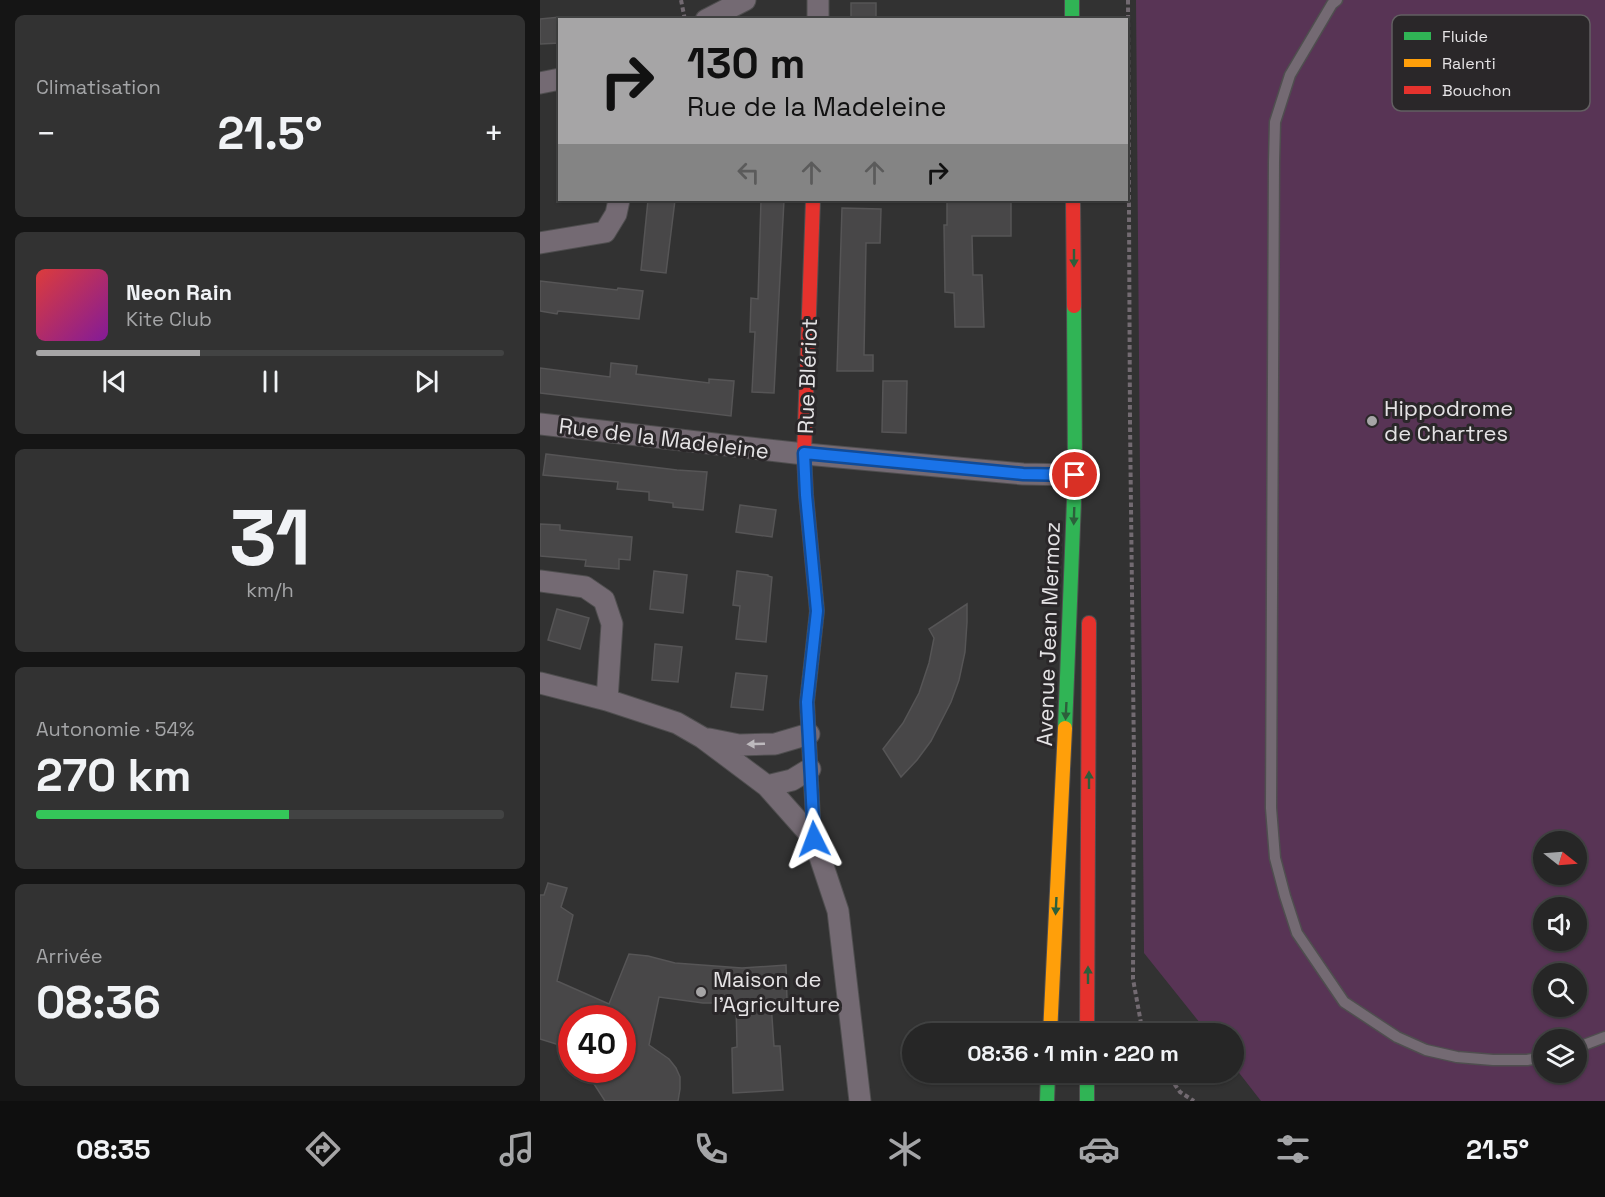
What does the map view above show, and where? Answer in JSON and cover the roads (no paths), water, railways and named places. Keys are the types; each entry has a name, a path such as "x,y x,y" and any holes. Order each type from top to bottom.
{"main road":[{"path":"1072,0 1072,18"},
{"name":"Rue Blériot","path":"813,201 804,453 817,611 807,702 814,839"},
{"name":"Avenue Jean Mermoz","path":"1051,1023 1069,650 1075,475 1073,201"},
{"name":"Avenue Jean Mermoz","path":"1088,1023 1089,605"},
{"path":"1047,1101 1048,1083"},
{"path":"1087,1083 1087,1101"}],"street":[{"path":"710,18 745,0"},
{"path":"818,0 818,18"},
{"path":"540,82 558,79"},
{"path":"540,243 605,232 616,214 619,201"},
{"name":"Rue de la Madeleine","path":"540,424 1023,474 1075,475"},
{"path":"540,580 585,587 604,600 612,624 607,700"},
{"path":"540,683 607,700 677,723 703,738 767,786 814,839 838,910 860,1101"},
{"path":"703,738 739,745 775,744 809,734"},
{"path":"767,786 792,780 810,769"}],"lane":[{"path":"1337,0 1332,4 1290,75 1275,122 1271,796 1275,858 1297,933 1344,1002 1397,1037 1426,1050 1457,1057 1492,1060 1533,1059"},
{"path":"1587,1044 1605,1037"}],"place":[{"name":"Hippodrome de Chartres","path":"1372,421"},
{"name":"Maison de l'Agriculture","path":"701,992"}]}
